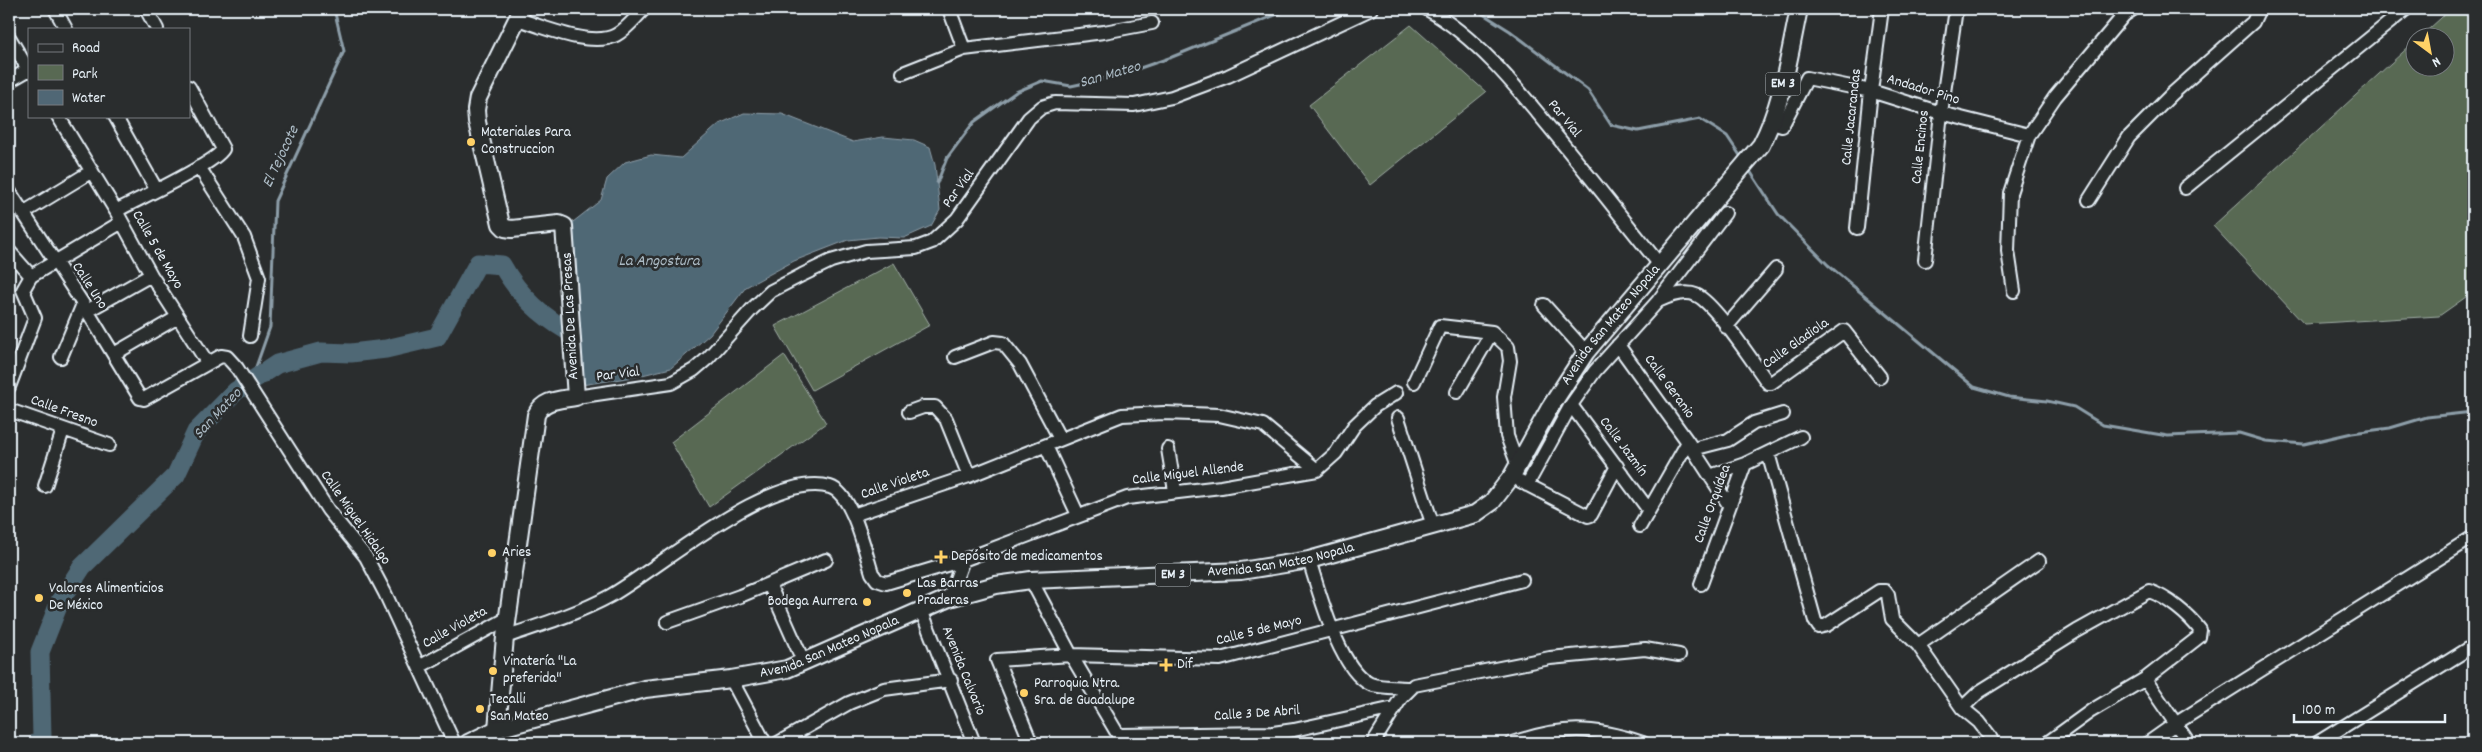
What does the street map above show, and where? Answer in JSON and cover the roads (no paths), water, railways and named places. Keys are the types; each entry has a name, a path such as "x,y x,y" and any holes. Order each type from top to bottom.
{"main road":[{"name":"Avenida San Mateo Nopala","path":"468,743 497,730 645,689 769,673 804,663 949,598 996,585 1031,580 1231,571 1309,560 1475,514 1492,502 1515,471 1549,409 1586,352 1761,145 1772,124 1779,103 1799,9"},
{"name":"Avenida De Las Presas","path":"497,730 505,637 536,416 543,405 548,402 576,397 566,232 564,226 559,224 512,229 506,228 501,224 477,122 478,98 520,14"}],"street":[{"path":"146,9 156,28"},
{"path":"520,14 574,36 601,40 615,36 626,29 644,9"},
{"path":"949,9 964,49"},
{"name":"Par Vial","path":"576,397 671,383 694,370 708,358 752,309 771,291 802,274 831,261 866,251 916,248 932,242 957,219 1029,118 1042,107 1055,103 1134,104 1172,97 1228,76 1371,9"},
{"name":"Par Vial","path":"1427,9 1442,17 1492,61 1518,90 1660,265"},
{"name":"Calle Jacarandas","path":"1857,228 1871,91 1882,9"},
{"name":"Calle Encinos","path":"1925,260 1941,113 1956,9"},
{"path":"2014,291 2008,251 2010,193 2030,135 2055,97 2124,15 2133,9"},
{"path":"2090,200 2129,137 2172,94 2253,22 2260,9"},
{"path":"2185,188 2406,9"},
{"path":"58,10 66,28"},
{"path":"904,73 964,49 1104,32 1152,23"},
{"path":"9,37 28,71 9,82"},
{"name":"Andador Pino","path":"1772,124 1782,126 1807,78 1871,91 1941,113 2030,135"},
{"path":"9,387 35,318 23,290 31,276 54,263 156,189 199,167 221,153 223,149 190,89"},
{"name":"Calle 5 de Mayo","path":"59,118 119,216 151,274 207,362"},
{"path":"116,118 156,189"},
{"path":"199,167 244,237 259,278 250,336"},
{"path":"23,213 92,171"},
{"name":"Calle Uno","path":"11,200 23,213 85,308 140,398 144,399 207,362"},
{"path":"1527,485 1571,405 1595,371 1658,301 1726,213"},
{"path":"9,251 31,276"},
{"path":"1658,301 1674,294 1696,294 1710,305 1726,327 1776,269"},
{"path":"60,357 85,308 151,274"},
{"path":"1544,305 1586,352"},
{"path":"114,354 178,317"},
{"path":"1414,382 1440,326 1492,332 1508,347 1510,361 1504,397 1507,436 1515,471 1527,485 1588,516 1591,515 1617,466"},
{"name":"Calle Gladiola","path":"1726,327 1768,383 1771,383 1844,331 1880,378"},
{"path":"1457,392 1492,332"},
{"path":"955,357 994,342 1003,343 1020,364 1060,439"},
{"name":"Calle Geranio","path":"1618,345 1690,445 1729,505"},
{"name":"Calle Miguel Hidalgo","path":"207,362 221,356 227,357 241,373 328,510 366,557 385,592 454,743"},
{"path":"1317,470 1336,453 1354,426 1375,406 1396,393"},
{"name":"Calle Jazmín","path":"1571,405 1648,509"},
{"path":"908,412 924,407 936,407 946,418 969,476"},
{"name":"Calle Fresno","path":"9,410 109,445"},
{"name":"Calle Violeta","path":"505,637 566,617 610,596 671,558 734,512 776,493 809,486 831,487 844,499 853,516 969,476 1122,415 1164,413 1219,415 1263,425 1317,470"},
{"path":"1640,526 1648,509 1690,445 1728,440 1754,423 1784,414"},
{"path":"1398,418 1433,526"},
{"path":"45,486 63,430"},
{"name":"Calle Orquídea","path":"1702,584 1745,464 1801,437"},
{"path":"1046,446 1078,515"},
{"path":"1168,448 1175,491"},
{"path":"1768,453 1815,621 1819,627 1827,625 1879,591 1885,591 1888,595 1892,619 1918,645 1962,708 1990,734 1992,743"},
{"path":"1710,476 1745,464"},
{"name":"Calle Miguel Allende","path":"853,516 872,573 877,580 886,583 963,560 1127,498 1222,487 1317,470"},
{"path":"2148,743 2175,724 2473,537"},
{"path":"667,622 769,584 826,560"},
{"path":"949,598 963,560"},
{"path":"1309,560 1331,630 1354,670 1372,684 1409,688 1420,684 1550,658 1646,649 1678,655"},
{"path":"1918,645 2039,561"},
{"path":"1031,580 1071,655 1122,739"},
{"name":"Calle 5 de Mayo","path":"1031,743 997,660 1071,655 1220,659 1522,580"},
{"path":"769,584 804,663"},
{"path":"1962,708 1979,692 2077,631 2149,591 2158,594 2195,623 2200,630 2199,638 2145,679 2091,711 2047,743"},
{"name":"Avenida Calvario","path":"921,610 974,743"},
{"name":"Calle Violeta","path":"419,667 508,618"},
{"path":"2317,743 2473,646"},
{"path":"731,678 765,743"},
{"path":"2145,679 2189,743"},
{"path":"778,743 849,703 884,690 950,680"},
{"path":"1373,743 1394,708 1409,688"},
{"name":"Calle 3 De Abril","path":"1122,739 1273,733 1394,708"},
{"path":"1512,743 1544,732 1583,729 1614,734 1643,743"}],"water":[{"name":"La Angostura","path":"744,113 782,114 853,142 883,137 914,140 930,147 935,165 940,210 931,226 904,238 878,237 848,240 794,261 746,287 710,334 671,368 634,377 581,385 573,222 601,200 607,179 625,162 651,155 681,158 719,124"}],"waterway":[{"name":"El Tejocote","path":"251,381 270,327 275,201 344,51 334,9"},
{"name":"San Mateo","path":"937,183 947,158 974,122 1016,92 1042,81 1071,86 1117,76 1172,57 1290,9"},
{"path":"1475,9 1510,31 1588,90 1611,125 1638,131 1700,119 1727,136 1743,160"},
{"path":"1748,168 1778,214 1828,265 1974,387 2009,397 2047,401 2074,407 2103,425 2168,436 2239,433 2266,441 2304,444 2352,433 2390,428 2427,417 2473,412"},
{"name":"San Mateo","path":"37,743 42,738 40,652 60,601 82,567 176,475 196,432 236,391 277,364 321,352 351,353 386,349 437,337 478,263 502,265 517,287 534,306 555,323 577,336"}],"place":[{"name":"Materiales Para Construccion","path":"471,142"},
{"name":"Aries","path":"492,553"},
{"name":"Depósito de medicamentos","path":"941,557"},
{"name":"Las Barras Praderas","path":"907,593"},
{"name":"Valores Alimenticios De México","path":"39,598"},
{"name":"Bodega Aurrera","path":"867,602"},
{"name":"Dif","path":"1166,665"},
{"name":"Vinatería \"La preferida\"","path":"493,671"},
{"name":"Parroquia Ntra. Sra. de Guadalupe","path":"1024,693"},
{"name":"Tecalli San Mateo","path":"480,709"}]}
